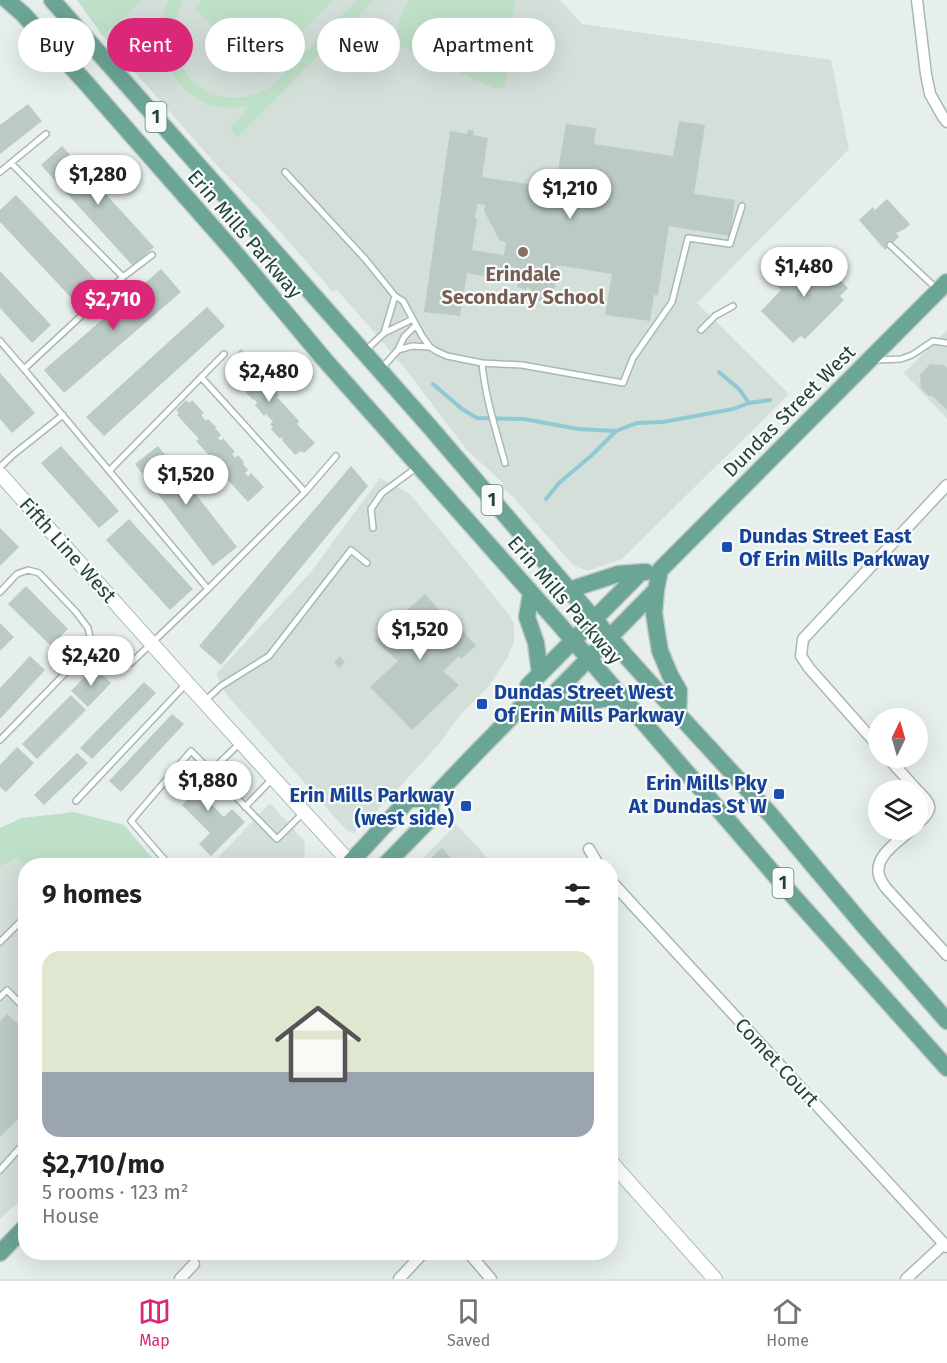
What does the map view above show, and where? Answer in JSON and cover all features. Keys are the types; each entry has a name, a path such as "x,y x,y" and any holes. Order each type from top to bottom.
{"main road":[{"name":"Erin Mills Parkway","path":"7,0 51,44 237,255 324,359 574,640 800,904 947,1068"},
{"name":"Erin Mills Parkway","path":"52,0 380,370 609,637 770,814 864,927 947,1021"},
{"name":"Dundas Street West","path":"660,570 943,286"},
{"path":"569,590 618,574 660,570 654,613 660,651 679,691 678,714"},
{"path":"392,858 429,820 432,800 527,701 528,686 641,572"},
{"path":"546,702 657,590"},
{"path":"531,593 527,617 536,643 540,674"},
{"path":"527,701 573,704 621,696"},
{"path":"355,858 409,799 432,800"},
{"path":"0,1253 18,1234"}],"street":[{"path":"917,0 930,94 947,122"},
{"name":"Fifth Line West","path":"0,474 345,858"},
{"path":"868,735 809,668 801,656 803,639 947,485"},
{"path":"897,768 908,780"},
{"path":"900,840 881,857 878,867 879,878 947,954"},
{"path":"589,849 594,858"},
{"name":"Comet Court","path":"618,889 946,1246"},
{"path":"618,1170 715,1279"},
{"path":"906,1279 946,1246"},
{"path":"399,1279 417,1260"},
{"path":"475,1260 491,1279"},
{"path":"180,1279 194,1263"}],"lane":[{"path":"0,172 46,134"},
{"path":"12,163 123,277"},
{"path":"285,172 403,301 430,347 436,351 447,356 482,363 533,366 623,383 633,358 672,302 688,238 730,244 742,206"},
{"path":"890,245 943,286"},
{"path":"24,369 123,277 152,255"},
{"path":"384,333 396,296"},
{"path":"701,330 715,316 734,306"},
{"path":"363,352 384,333 412,319"},
{"path":"380,370 398,350 404,337 416,325"},
{"path":"869,360 901,359 912,355 933,340 947,343"},
{"path":"0,341 208,589"},
{"path":"398,350 412,346 430,347"},
{"path":"110,470 224,354"},
{"path":"482,363 483,376 505,464"},
{"path":"201,377 305,492"},
{"path":"0,467 63,415"},
{"path":"0,592 17,574 28,570 39,573 88,628 93,651 106,664 117,668 132,663 305,492 336,456"},
{"path":"373,528 371,509 382,493 420,465"},
{"path":"204,702 221,686 269,656 351,550 367,563"},
{"path":"0,740 78,660 93,651"},
{"path":"76,801 187,683"},
{"path":"211,771 241,743"},
{"path":"163,858 131,821 191,751 277,839 305,811"},
{"path":"245,807 274,778"},
{"path":"0,942 18,924"},
{"path":"0,997 7,990 18,1002"},
{"path":"0,1170 18,1150"}],"shaded area":[{"name":"Erindale Secondary School","path":"143,0 560,0 582,24 831,60 849,149 697,303 789,394 622,559 587,571 577,567 501,486 503,483 467,450 407,371 336,289 333,292 135,72 193,72 193,18 123,18"},
{"path":"947,330 947,419 904,373"},
{"path":"380,478 410,494 468,564 510,616 514,624 514,641 508,657 489,686 460,715 439,744 419,766 354,833 347,831 226,694 216,674 311,572"},
{"path":"270,803 305,842 304,858 218,858"},
{"path":"456,824 488,858 424,858"},
{"path":"17,856 19,858 18,1202 0,1219 0,867"}],"green space":[{"path":"77,0 143,0 123,18 107,18 107,32 103,36 95,25 95,18 90,18"},
{"path":"169,0 183,0 175,18 164,18"},
{"path":"202,0 333,0 305,29 305,18 205,19 194,8"},
{"path":"357,0 374,0 356,18 339,18"},
{"path":"409,0 515,0 513,18 412,18 412,52 400,46 400,18"},
{"path":"317,40 317,57 305,70 305,53"},
{"path":"171,72 186,72 190,78 211,93 236,98 271,87 286,72 303,72 237,138 230,129 249,107 209,105 180,84"},
{"path":"458,72 507,72 505,86 498,90"},
{"path":"74,812 124,825 152,858 17,857 0,867 0,828 22,818"}],"building":[{"path":"28,104 42,121 0,154 0,125"},
{"path":"679,121 705,125 694,194 735,200 730,236 669,226 658,295 654,295 650,321 605,315 612,274 556,265 558,268 554,291 550,291 549,304 530,299 531,289 517,287 518,282 467,273 460,316 424,312 450,131 467,134 468,130 474,131 473,135 488,138 482,177 555,188 566,124 596,128 594,144 673,156","holes":["477,204 485,205 484,211 500,241 506,242 504,255 472,250"]},
{"path":"62,146 154,247 133,266 41,165"},
{"path":"16,195 99,283 77,304 0,222 0,210"},
{"path":"887,199 910,224 896,233 899,237 885,250 859,220 873,207 875,210"},
{"path":"816,255 831,270 833,268 840,274 837,277 848,288 840,296 844,300 805,339 801,336 793,343 761,311 781,290 771,280 787,263 798,273"},
{"path":"161,269 181,292 64,393 44,370"},
{"path":"0,271 51,325 32,343 0,308"},
{"path":"207,307 225,326 104,436 86,417"},
{"path":"241,349 274,385 272,387 279,395 277,397 315,443 304,453 301,451 295,455 282,437 280,439 271,429 273,427 270,424 273,422 266,414 264,416 255,405 257,403 254,399 241,387 243,385 227,371 232,364 229,361"},
{"path":"930,364 943,365 947,368 947,410 921,388 920,375"},
{"path":"0,373 35,413 12,433 0,419"},
{"path":"186,400 189,403 192,400 204,413 201,415 206,421 208,419 216,427 221,435 218,438 221,441 223,438 235,452 232,454 235,458 238,455 244,462 248,470 245,473 248,476 251,473 264,487 248,502 225,477 227,475 196,441 199,439 177,415 179,413 176,410"},
{"path":"61,446 119,511 99,528 41,463"},
{"path":"158,446 237,547 213,566 135,464"},
{"path":"351,466 368,486 221,665 199,646"},
{"path":"129,519 193,589 170,610 106,540"},
{"path":"0,528 19,547 0,566"},
{"path":"26,586 68,629 51,646 8,604"},
{"path":"425,594 459,632 462,630 476,646 462,658 458,657 443,671 459,685 412,730 370,687 398,661 374,640"},
{"path":"0,623 14,637 0,651"},
{"path":"30,656 45,670 0,719 0,688"},
{"path":"340,656 345,662 339,668 334,662"},
{"path":"94,667 111,683 88,707 71,691"},
{"path":"144,682 156,693 92,759 80,748"},
{"path":"71,695 86,710 37,759 22,744"},
{"path":"172,714 184,724 121,792 109,781"},
{"path":"17,747 34,763 6,792 0,787 0,765"},
{"path":"77,753 88,763 44,805 34,795"},
{"path":"192,766 216,791 207,800 224,817 232,809 245,822 211,856 199,844 210,833 182,805 192,796 176,780"},
{"path":"442,848 451,858 431,858"},
{"path":"7,1014 18,1024 18,1119 0,1137 0,1021"}],"waterway":[{"path":"719,372 739,389 749,403"},
{"path":"433,384 462,409 477,418 524,419 578,429 616,431"},
{"path":"546,499 559,483 616,431 637,423 663,422 770,400"}],"place":[{"name":"Erindale Secondary School","path":"523,252"},
{"name":"Dundas Street East Of Erin Mills Parkway","path":"727,547"},
{"name":"Dundas Street West Of Erin Mills Parkway","path":"482,704"},
{"name":"Erin Mills Pky At Dundas St W","path":"779,794"},
{"name":"Erin Mills Parkway (west side)","path":"466,806"}]}
